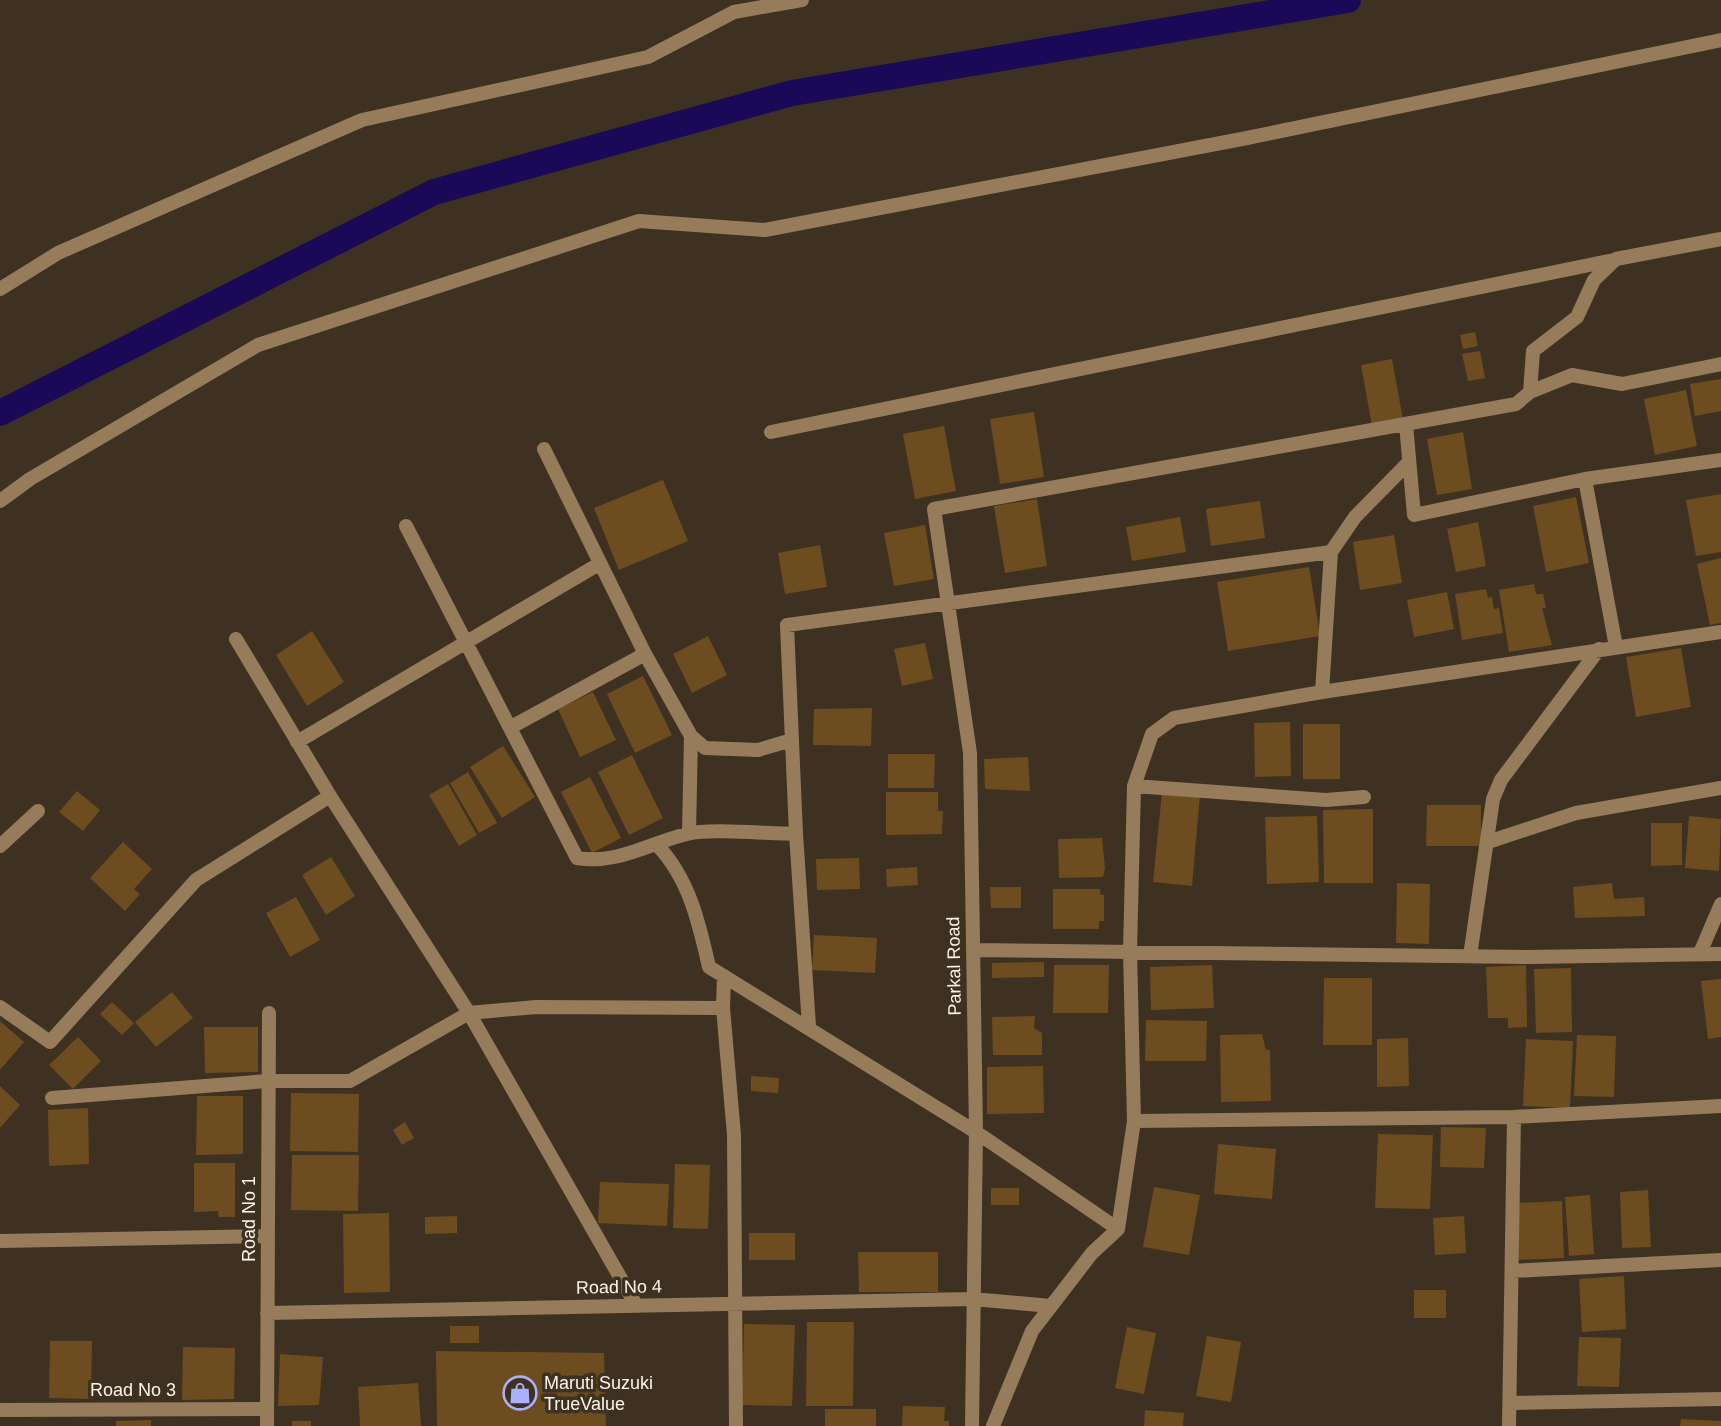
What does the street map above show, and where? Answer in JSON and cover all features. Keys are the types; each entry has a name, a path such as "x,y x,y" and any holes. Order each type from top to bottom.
{"street":[{"path":"0,289 58,253 362,120 648,57 734,12 802,0"},
{"path":"0,501 30,479 258,345 639,221 765,230 1247,138 1721,40"},
{"path":"771,432 1721,239"},
{"path":"1530,392 1533,352 1577,317 1594,280 1616,259"},
{"path":"1721,364 1622,384 1572,375 1530,392 1516,404 1406,424 1413,516 1585,479 1721,460"},
{"name":"Parkal Road","path":"972,1426 976,1132 970,753 934,509 1406,424"},
{"path":"544,449 645,654 691,736 705,748 758,750 792,740"},
{"path":"1322,692 1331,552 1355,517 1409,462"},
{"path":"1585,479 1616,647"},
{"path":"406,526 577,858 591,860 624,856 689,833 796,834"},
{"path":"809,1026 796,834 787,625 1331,552"},
{"path":"297,742 599,564"},
{"path":"993,1426 1032,1331 1093,1253 1118,1229 1134,1121 1130,951 1134,786 1152,734 1174,718 1322,692 1721,632"},
{"path":"236,639 330,796 469,1013 636,1305"},
{"path":"1470,956 1493,799 1501,780 1600,649"},
{"path":"510,727 645,654"},
{"path":"689,833 691,736"},
{"path":"1134,786 1326,800 1364,797"},
{"path":"1488,842 1576,813 1721,788"},
{"path":"0,1007 50,1042 196,880 330,796"},
{"path":"0,846 38,811"},
{"path":"657,845 675,863 697,916 709,967 809,1026 976,1132 1118,1229"},
{"path":"1700,953 1721,904"},
{"path":"973,950 1470,956 1721,954"},
{"path":"724,976 723,1007 734,1135 736,1426"},
{"path":"52,1098 268,1081 350,1082 469,1013 537,1007 723,1007"},
{"name":"Road No 1","path":"267,1426 269,1013"},
{"path":"1134,1121 1514,1117 1721,1106"},
{"path":"1509,1426 1514,1117"},
{"path":"0,1241 268,1236"},
{"path":"1512,1271 1721,1260"},
{"name":"Road No 4","path":"267,1313 972,1299 1051,1306"},
{"path":"1510,1403 1721,1399"},
{"name":"Road No 3","path":"0,1410 267,1409"}],"building":[{"path":"1475,332 1478,346 1463,349 1460,335"},
{"path":"1480,351 1485,378 1468,381 1462,354"},
{"path":"1392,359 1403,420 1372,426 1361,365"},
{"path":"1721,379 1721,411 1695,416 1690,384"},
{"path":"1686,390 1697,446 1655,455 1644,399"},
{"path":"1034,412 1044,477 1000,484 990,419"},
{"path":"944,426 956,491 915,499 903,434"},
{"path":"1463,432 1472,489 1437,495 1427,439"},
{"path":"663,480 688,541 619,570 594,508"},
{"path":"1721,494 1721,552 1696,556 1686,500"},
{"path":"1576,497 1589,563 1546,572 1533,506"},
{"path":"1037,499 1047,566 1005,573 994,506"},
{"path":"1260,501 1265,538 1211,546 1206,509"},
{"path":"1180,517 1186,552 1132,561 1126,527"},
{"path":"1478,522 1486,566 1456,572 1447,529"},
{"path":"925,525 934,579 894,586 884,533"},
{"path":"1394,535 1402,583 1360,590 1353,542"},
{"path":"820,545 827,587 785,594 778,553"},
{"path":"1721,558 1721,623 1710,625 1697,564"},
{"path":"1309,567 1320,636 1228,651 1217,582"},
{"path":"1534,584 1536,594 1543,594 1546,608 1542,608 1552,645 1509,652 1499,590"},
{"path":"1486,589 1488,598 1492,597 1494,609 1499,608 1503,633 1462,640 1455,594"},
{"path":"1447,592 1454,629 1414,637 1407,600"},
{"path":"312,631 344,682 307,706 276,655"},
{"path":"708,636 727,675 692,693 673,654"},
{"path":"925,643 933,679 902,686 894,649"},
{"path":"1681,648 1691,707 1636,717 1626,657"},
{"path":"643,676 672,735 635,753 607,694"},
{"path":"593,692 616,740 580,757 558,709"},
{"path":"872,708 871,746 813,745 814,709"},
{"path":"1290,722 1291,776 1255,777 1254,723"},
{"path":"1303,724 1340,724 1340,779 1303,779"},
{"path":"503,746 535,797 502,818 470,767"},
{"path":"888,754 935,754 934,788 888,788"},
{"path":"632,755 663,818 629,835 598,772"},
{"path":"1028,757 1030,791 985,789 984,759"},
{"path":"468,772 497,823 479,833 450,783"},
{"path":"590,777 621,838 592,853 561,792"},
{"path":"448,784 477,835 459,846 429,795"},
{"path":"77,791 100,810 83,831 59,812"},
{"path":"886,792 938,792 938,811 943,811 942,834 886,835"},
{"path":"1162,792 1200,795 1192,886 1153,882"},
{"path":"1427,805 1481,805 1481,846 1426,846"},
{"path":"1373,809 1373,883 1324,883 1323,810"},
{"path":"1317,816 1319,882 1267,884 1265,817"},
{"path":"1689,816 1721,819 1719,871 1685,868"},
{"path":"1651,823 1682,823 1682,865 1651,866"},
{"path":"1102,838 1105,868 1103,877 1059,878 1058,839"},
{"path":"123,842 152,869 134,889 140,894 125,911 90,878"},
{"path":"331,857 355,896 326,915 302,875"},
{"path":"859,858 860,889 817,890 816,859"},
{"path":"917,867 918,885 887,887 886,869"},
{"path":"1397,883 1430,884 1429,944 1396,943"},
{"path":"1612,883 1614,899 1644,897 1645,916 1575,918 1573,887"},
{"path":"990,887 1021,887 1021,908 991,908"},
{"path":"1053,889 1100,889 1100,894 1104,895 1104,921 1099,921 1099,929 1053,929"},
{"path":"296,897 320,940 290,957 266,913"},
{"path":"814,935 877,938 875,973 812,970"},
{"path":"1044,962 1044,977 992,978 992,963"},
{"path":"1054,965 1109,965 1108,1013 1053,1013"},
{"path":"1212,965 1214,1008 1151,1010 1150,967"},
{"path":"1526,965 1527,1027 1508,1028 1508,1018 1488,1018 1486,967"},
{"path":"1571,968 1572,1032 1536,1033 1534,969"},
{"path":"1324,978 1372,978 1372,1045 1323,1045"},
{"path":"1721,979 1721,1037 1708,1039 1701,981"},
{"path":"172,992 193,1018 156,1047 135,1022"},
{"path":"112,1002 134,1023 122,1035 100,1014"},
{"path":"1035,1016 1034,1028 1042,1033 1042,1055 993,1055 992,1017"},
{"path":"1146,1020 1207,1021 1206,1061 1145,1061"},
{"path":"0,1021 24,1042 0,1070"},
{"path":"204,1027 258,1027 258,1072 205,1073"},
{"path":"1262,1034 1266,1050 1270,1050 1271,1101 1221,1102 1220,1035"},
{"path":"1577,1035 1616,1036 1614,1097 1574,1096"},
{"path":"78,1037 101,1061 73,1089 49,1065"},
{"path":"1408,1038 1409,1086 1377,1087 1377,1039"},
{"path":"1526,1039 1573,1041 1570,1108 1523,1106"},
{"path":"1043,1066 1044,1113 987,1114 987,1067"},
{"path":"751,1076 779,1078 778,1093 751,1091"},
{"path":"0,1086 20,1105 0,1128"},
{"path":"291,1093 359,1094 358,1152 290,1151"},
{"path":"197,1096 243,1096 243,1154 196,1155"},
{"path":"88,1108 89,1164 49,1166 48,1110"},
{"path":"405,1122 414,1138 402,1145 393,1130"},
{"path":"1441,1127 1486,1128 1484,1168 1440,1167"},
{"path":"1378,1134 1433,1135 1430,1209 1375,1208"},
{"path":"1218,1144 1276,1149 1272,1199 1214,1194"},
{"path":"292,1155 359,1155 358,1211 291,1210"},
{"path":"194,1163 235,1163 235,1217 219,1217 218,1211 194,1212"},
{"path":"675,1164 710,1165 708,1229 673,1228"},
{"path":"600,1182 669,1184 667,1226 598,1223"},
{"path":"1154,1187 1200,1195 1189,1255 1143,1247"},
{"path":"991,1188 1019,1188 1019,1205 991,1205"},
{"path":"1648,1190 1651,1247 1622,1248 1620,1192"},
{"path":"1590,1195 1594,1254 1569,1256 1565,1197"},
{"path":"1562,1201 1564,1258 1519,1260 1516,1203"},
{"path":"389,1213 390,1292 344,1293 343,1214"},
{"path":"457,1216 457,1233 425,1234 425,1217"},
{"path":"1464,1216 1466,1253 1435,1255 1433,1218"},
{"path":"749,1233 795,1233 795,1260 749,1260"},
{"path":"858,1252 938,1252 938,1292 859,1292"},
{"path":"1624,1276 1626,1329 1582,1332 1579,1279"},
{"path":"1414,1290 1446,1290 1446,1318 1414,1318"},
{"path":"807,1322 854,1322 853,1406 806,1406"},
{"path":"744,1324 795,1325 792,1406 742,1405"},
{"path":"450,1326 479,1326 479,1343 450,1343"},
{"path":"1127,1327 1156,1333 1144,1394 1115,1388"},
{"path":"1207,1336 1241,1342 1231,1402 1196,1396"},
{"path":"1579,1337 1621,1338 1619,1387 1577,1386"},
{"path":"50,1341 92,1341 91,1399 49,1398"},
{"path":"183,1347 235,1348 234,1399 182,1400"},
{"name":"Maruti Suzuki TrueValue","path":"436,1351 604,1353 606,1426 437,1426"},
{"path":"280,1354 323,1357 319,1405 278,1406"},
{"path":"418,1383 421,1426 360,1426 358,1387"},
{"path":"903,1406 945,1407 944,1421 949,1421 949,1426 902,1426"},
{"path":"825,1409 876,1409 876,1426 825,1426"},
{"path":"1145,1410 1184,1413 1183,1426 1144,1426"},
{"path":"1681,1419 1721,1421 1721,1426 1680,1426"},
{"path":"151,1420 151,1426 116,1426 116,1421"},
{"path":"292,1421 311,1421 311,1426 292,1426"}],"waterway":[{"path":"0,413 434,192 792,93 1348,0"}],"place":[{"name":"Maruti Suzuki TrueValue","path":"520,1393"}]}
